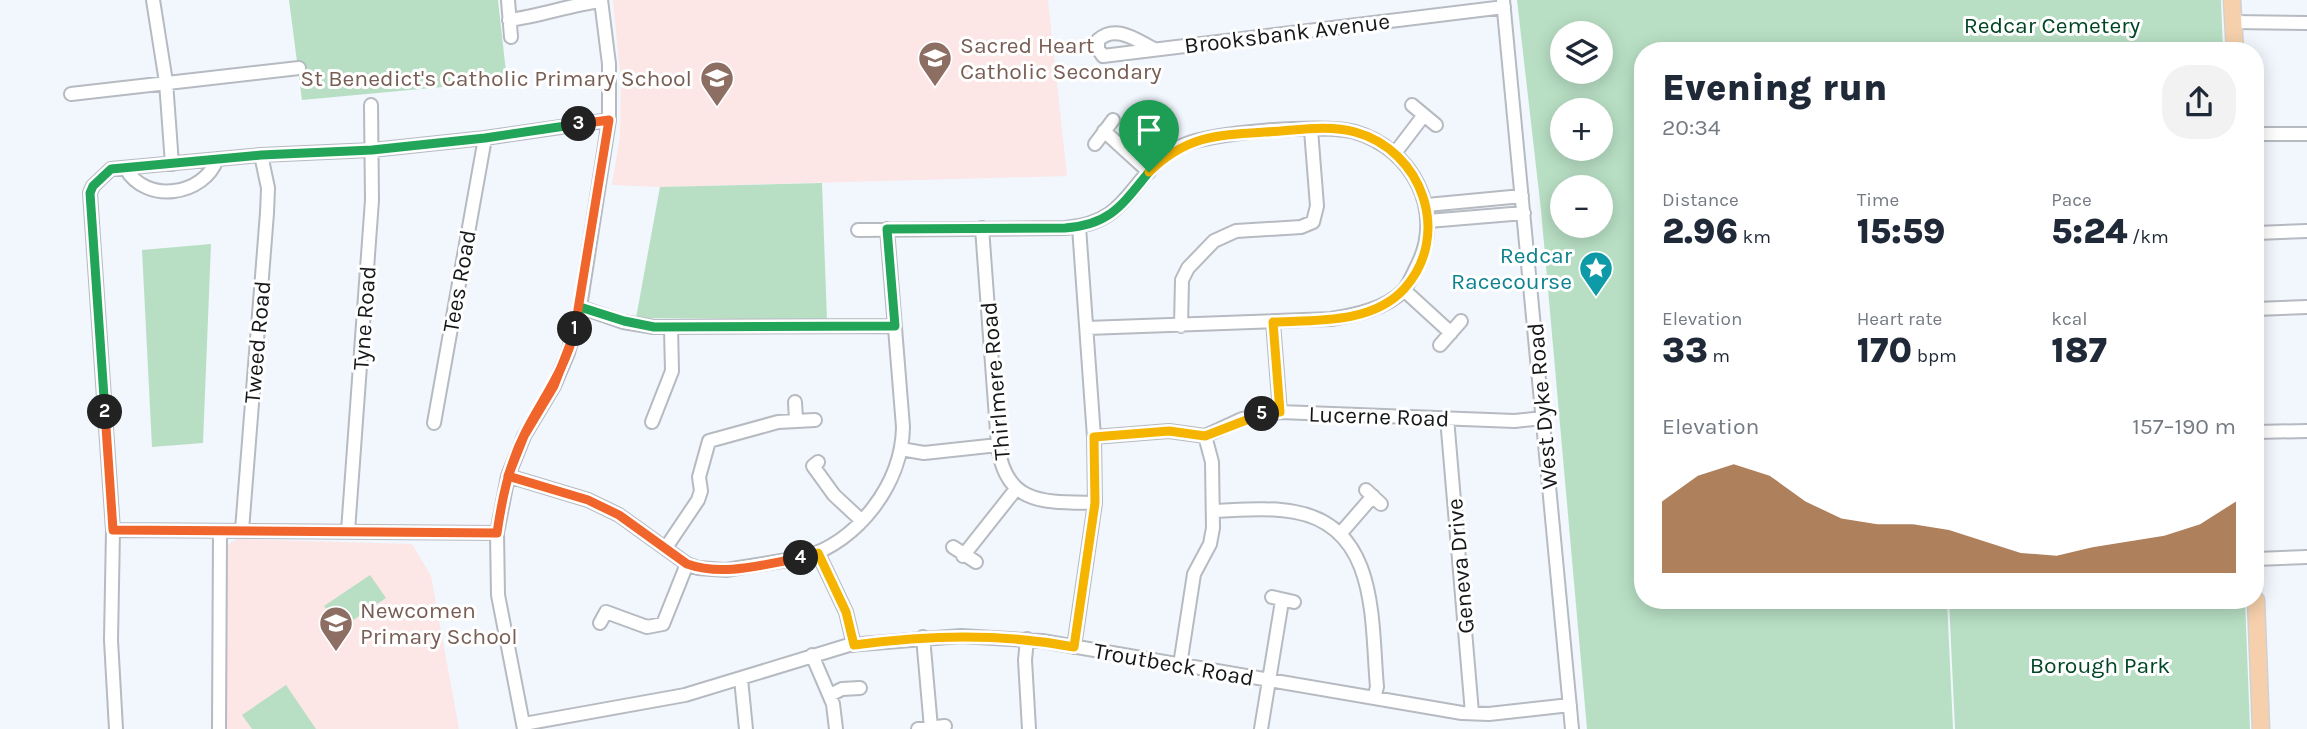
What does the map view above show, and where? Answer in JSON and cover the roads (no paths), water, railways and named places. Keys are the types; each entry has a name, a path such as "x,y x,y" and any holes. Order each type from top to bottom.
{"main road":[{"path":"2232,0 2234,42"},
{"path":"2256,609 2261,729"}],"street":[{"path":"153,0 166,82 172,164"},
{"path":"508,0 511,37"},
{"path":"509,20 540,16 564,6 601,1 609,64 609,120 580,307 568,353 554,386 524,436 508,476 497,533 498,595 524,727"},
{"name":"Brooksbank Avenue","path":"1154,49 1504,4"},
{"name":"West Dyke Road","path":"1504,4 1572,729"},
{"path":"2233,22 2307,23"},
{"path":"71,94 299,68"},
{"name":"Tyne Road","path":"348,531 372,200 371,105"},
{"path":"1412,105 1436,125"},
{"path":"1395,153 1424,115"},
{"path":"116,729 111,640 113,530 90,193 93,186 111,169 261,155 372,150 485,138 609,120"},
{"path":"1095,144 1113,120"},
{"path":"1181,326 1182,280 1188,268 1214,241 1236,231 1301,227 1313,222 1317,206 1311,130"},
{"path":"858,230 1079,227 1093,224 1113,213 1149,172 1178,147 1217,135 1311,130 1354,131 1371,137 1395,153 1410,169 1427,205 1429,221 1422,256 1404,290 1357,315 1273,322 1087,328"},
{"path":"1104,131 1149,172"},
{"path":"2264,134 2307,134"},
{"name":"Tees Road","path":"434,423 485,138"},
{"name":"Tweed Road","path":"242,530 267,214 268,188 261,155"},
{"path":"126,169 131,178 155,191 192,188 213,171 217,159"},
{"path":"1427,205 1522,196"},
{"path":"1429,221 1524,214"},
{"path":"1074,647 1095,503 1094,437 1079,227"},
{"name":"Thirlmere Road","path":"982,228 998,445 1003,470 1016,489 1040,501 1095,503"},
{"path":"508,476 588,500 619,515 667,546 687,564 713,571 818,553 846,536 862,521 883,492 901,449 903,427 887,229"},
{"path":"2264,233 2307,231"},
{"path":"1404,290 1451,333"},
{"path":"580,307 624,321 671,328 895,326"},
{"path":"2264,309 2307,307"},
{"path":"1440,345 1461,321"},
{"path":"1273,322 1280,412"},
{"path":"652,422 672,371 671,328"},
{"path":"795,402 796,420"},
{"name":"Lucerne Road","path":"1205,436 1242,419 1280,412 1515,421 1543,418"},
{"name":"Geneva Drive","path":"1447,418 1472,713"},
{"path":"667,546 698,500 701,466 709,441 716,437 796,420 815,419"},
{"path":"2264,432 2307,430"},
{"path":"1094,437 1169,431 1205,436 1212,462 1214,510 1210,544 1194,574 1180,665"},
{"path":"901,449 924,453 998,445"},
{"path":"818,463 813,466 826,485 862,521"},
{"path":"976,562 958,551 1016,489"},
{"path":"1340,534 1373,497"},
{"path":"1214,510 1296,512 1310,516 1340,534 1355,553 1367,578 1377,687 1374,698"},
{"path":"113,530 497,533"},
{"path":"219,729 220,531"},
{"path":"818,553 846,612 854,645"},
{"path":"2264,559 2307,557"},
{"path":"600,623 606,612 647,627 663,624 687,564"},
{"path":"1261,729 1283,600"},
{"name":"Troutbeck Road","path":"524,727 577,723 685,695 812,655 854,645 923,638 999,636 1472,713 1570,705"},
{"path":"923,638 924,728 944,726"},
{"path":"1027,639 1025,660 1029,729"},
{"path":"812,655 820,680 830,695 836,729"},
{"path":"741,679 746,729"},
{"path":"830,695 842,689 860,688"}],"place":[{"name":"Sacred Heart Catholic Secondary","path":"935,88"},
{"name":"St Benedict's Catholic Primary School","path":"717,108"},
{"name":"Redcar Racecourse","path":"1596,298"},
{"name":"Newcomen Primary School","path":"336,653"}],"park label":[{"name":"Redcar Cemetery","path":"2052,25"},
{"name":"Borough Park","path":"2100,665"}]}
